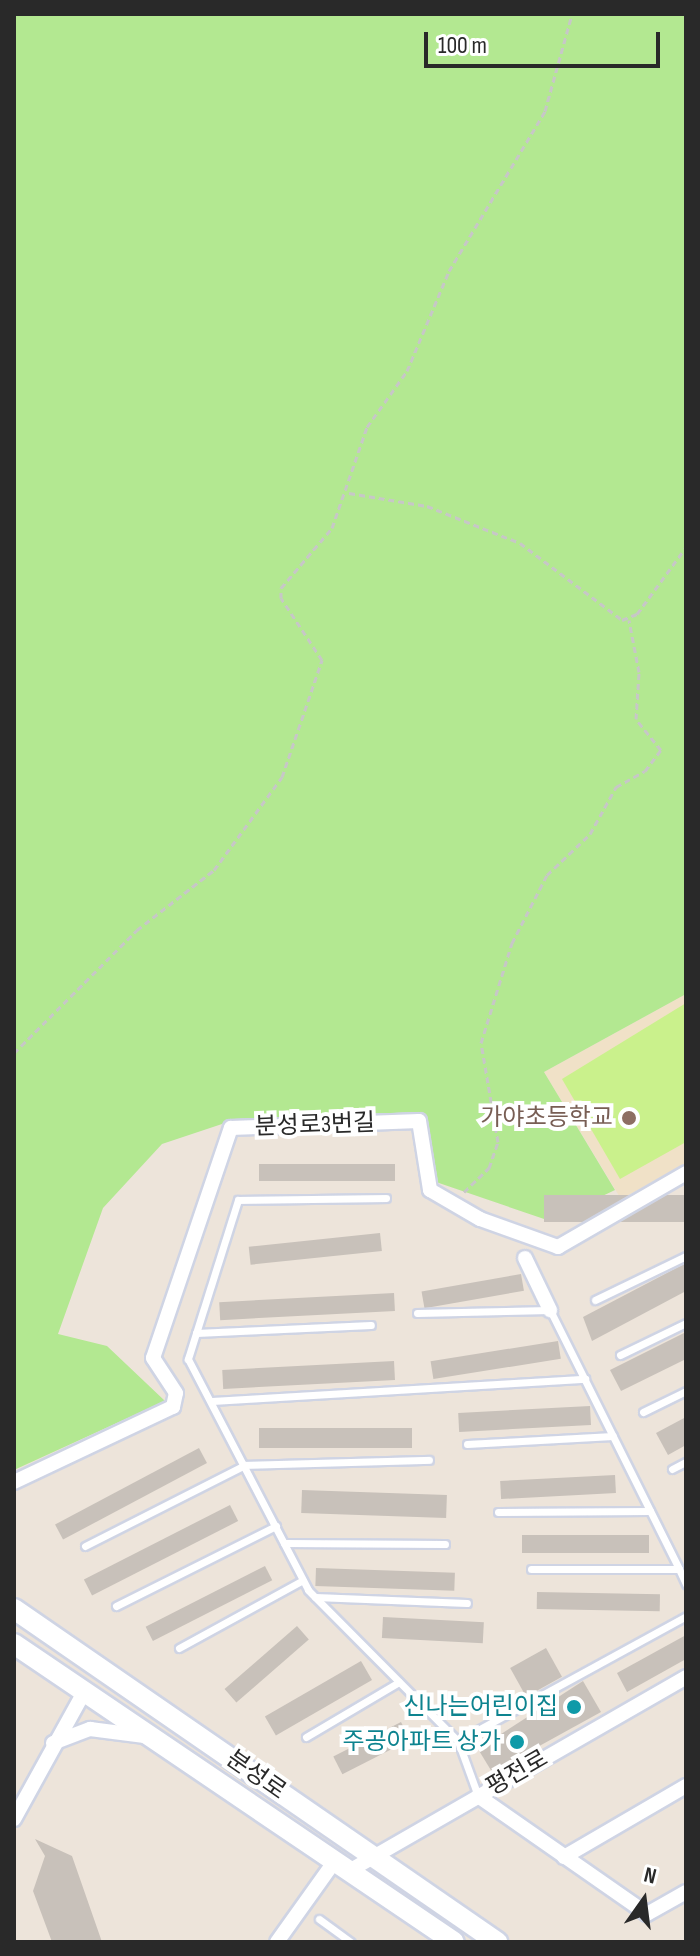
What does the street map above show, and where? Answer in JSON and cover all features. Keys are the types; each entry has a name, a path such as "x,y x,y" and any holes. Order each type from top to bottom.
{"main road":[{"name":"분성로","path":"14,1609 497,1942"},
{"name":"분성로","path":"14,1644 454,1942"}],"street":[{"name":"분성로3번길","path":"14,1482 173,1407 176,1393 153,1358 231,1128 419,1121 430,1190 558,1247 686,1173"},
{"path":"525,1258 550,1310"},
{"name":"평전로","path":"341,1866 372,1856 686,1677"},
{"path":"14,1819 52,1743 84,1692"},
{"path":"52,1743 90,1729 150,1736"},
{"path":"564,1857 686,1786"},
{"path":"478,1796 647,1914 686,1892"},
{"path":"277,1942 341,1866"}],"lane":[{"path":"386,1198 238,1200 188,1359 303,1580 315,1597 458,1741 478,1796"},
{"path":"595,1300 686,1256"},
{"path":"417,1313 550,1310 686,1584"},
{"path":"620,1355 686,1323"},
{"path":"196,1333 371,1325"},
{"path":"212,1401 585,1379"},
{"path":"643,1412 686,1391"},
{"path":"467,1444 613,1436"},
{"path":"85,1546 245,1465 429,1460"},
{"path":"672,1469 686,1462"},
{"path":"498,1512 650,1511"},
{"path":"116,1606 276,1526"},
{"path":"284,1543 445,1544"},
{"path":"531,1569 679,1569"},
{"path":"179,1648 303,1580"},
{"path":"315,1597 467,1603"},
{"path":"458,1741 686,1616"},
{"path":"306,1737 399,1682"},
{"path":"319,1919 351,1942"}],"path":[{"path":"14,1053 137,930 214,870 282,777 322,660 281,598 281,588 332,528 349,493 348,474 367,427 407,371 449,271 545,111 572,14"},
{"path":"349,493 427,506 520,543 603,609 629,620"},
{"path":"449,1201 478,1182 496,1153 481,1043 512,943 547,875 590,834 616,787 645,771 661,750 636,719 639,672 629,620 686,547"}],"shaded area":[{"name":"가야초등학교","path":"686,994 686,1164 621,1199 544,1072"}],"green space":[{"path":"14,14 686,14 686,994 544,1072 615,1190 550,1221 436,1182 424,1113 222,1124 162,1144 103,1208 58,1334 107,1346 165,1401 14,1470"},
{"name":"가야초등학교","path":"686,1003 686,1142 620,1179 562,1079"}],"building":[{"path":"259,1164 395,1164 395,1181 259,1181"},
{"path":"544,1195 686,1195 686,1222 544,1222"},
{"path":"380,1233 382,1251 251,1265 249,1247"},
{"path":"686,1263 686,1291 592,1341 583,1317"},
{"path":"521,1274 524,1291 424,1308 422,1292"},
{"path":"394,1293 395,1311 220,1320 219,1302"},
{"path":"686,1332 686,1359 621,1391 610,1370"},
{"path":"558,1341 561,1359 433,1379 431,1361"},
{"path":"394,1361 395,1380 223,1389 222,1370"},
{"path":"590,1406 591,1425 459,1432 458,1413"},
{"path":"686,1417 686,1445 668,1455 656,1433"},
{"path":"259,1428 412,1428 412,1448 259,1448"},
{"path":"199,1448 207,1463 63,1540 55,1525"},
{"path":"615,1475 616,1493 501,1499 500,1481"},
{"path":"302,1490 447,1495 446,1518 301,1513"},
{"path":"230,1505 238,1521 92,1595 84,1579"},
{"path":"522,1535 649,1535 649,1553 522,1553"},
{"path":"265,1566 272,1580 153,1641 146,1627"},
{"path":"316,1568 455,1573 454,1591 315,1586"},
{"path":"537,1592 660,1594 660,1611 537,1609"},
{"path":"383,1617 484,1622 483,1643 382,1638"},
{"path":"297,1626 309,1640 236,1703 225,1689"},
{"path":"686,1635 686,1659 627,1692 617,1673"},
{"path":"546,1648 562,1677 526,1697 510,1668"},
{"path":"361,1661 372,1680 276,1736 265,1716"},
{"path":"583,1681 601,1712 492,1772 478,1749"},
{"path":"401,1722 410,1740 342,1774 333,1757"},
{"path":"35,1839 72,1856 102,1942 52,1942 33,1891 45,1856"}],"place":[{"name":"가야초등학교","path":"629,1118"},
{"name":"신나는어린이집","path":"574,1707"},
{"name":"주공아파트 상가","path":"517,1742"}]}
